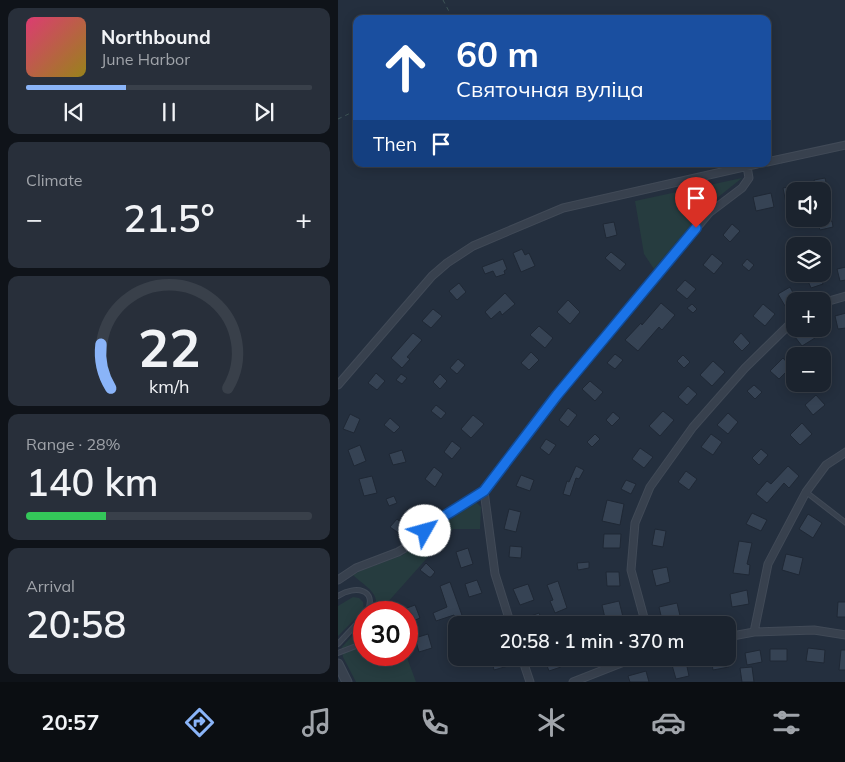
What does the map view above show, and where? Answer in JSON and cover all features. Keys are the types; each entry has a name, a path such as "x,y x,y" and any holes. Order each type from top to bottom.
{"street":[{"path":"771,161 846,145"},
{"path":"338,385 432,276 447,263 473,246 563,208 743,167"},
{"path":"338,580 356,568 398,552 410,545 438,520 484,491 557,395 709,213 742,188 749,178 747,167"},
{"path":"831,300 846,296"},
{"path":"644,616 631,570 635,523 650,487 693,427 745,368 786,328"},
{"path":"754,632 768,564 806,492 826,465 846,452"},
{"path":"484,491 494,574 508,616"},
{"path":"736,635 754,632 814,630 846,635"},
{"path":"338,664 347,682"},
{"path":"525,666 530,682"},
{"path":"573,682 614,666"}],"lane":[{"path":"806,492 846,523"},
{"path":"338,596 349,590 357,589 365,592 370,601"},
{"path":"338,644 353,628"},
{"path":"338,653 353,647"}],"path":[{"path":"443,0 451,15"},
{"path":"338,119 353,112"}],"green space":[{"path":"742,178 707,206 654,269 644,254 635,201"},
{"path":"475,501 481,507 480,529 453,529 389,601 376,601 372,591 353,575 403,555 444,520"},
{"path":"353,597 359,598 362,601 353,601 353,621 338,636 338,606"},
{"path":"353,635 353,666 410,666 416,682 356,682 343,657 342,647"}],"building":[{"path":"825,178 826,182 815,182 814,180"},
{"path":"786,187 786,203 783,188"},
{"path":"771,193 774,207 756,211 753,197"},
{"path":"831,221 833,227 820,230 819,227 831,227"},
{"path":"614,222 617,235 606,238 603,224"},
{"path":"732,224 740,231 730,242 723,235"},
{"path":"522,249 525,255 529,253 535,266 521,272 513,253"},
{"path":"611,252 626,264 620,271 605,258"},
{"path":"712,254 723,263 714,274 703,265"},
{"path":"503,259 507,269 504,271 505,274 496,277 493,271 485,274 482,267"},
{"path":"747,259 754,265 749,271 742,265"},
{"path":"846,267 846,280 840,281 837,269"},
{"path":"685,280 696,289 687,299 676,290"},
{"path":"808,282 822,282 823,284 811,288"},
{"path":"459,283 466,292 457,300 449,291"},
{"path":"790,287 793,292 786,292 785,306 778,294"},
{"path":"505,293 515,304 502,315 500,311 491,319 485,312"},
{"path":"568,300 580,312 570,324 557,312"},
{"path":"661,303 675,315 662,330 659,327 638,351 625,340 641,323 642,325"},
{"path":"692,304 697,309 693,313 687,308"},
{"path":"763,304 775,314 765,326 753,316"},
{"path":"433,309 442,316 431,328 422,321"},
{"path":"846,313 846,328 838,329 835,316"},
{"path":"539,326 553,338 545,348 530,335"},
{"path":"413,333 422,340 407,357 410,359 402,368 391,358"},
{"path":"741,333 750,343 742,351 733,342"},
{"path":"795,337 814,337 815,338 802,346"},
{"path":"531,352 539,360 529,370 521,363"},
{"path":"615,354 623,360 615,369 607,363"},
{"path":"683,355 690,362 684,368 677,361"},
{"path":"783,358 786,361 786,372 779,379 770,371"},
{"path":"458,359 465,365 457,374 450,368"},
{"path":"713,361 725,372 712,386 700,375"},
{"path":"376,373 385,381 377,390 368,383"},
{"path":"401,374 407,378 402,384 396,380"},
{"path":"440,374 447,381 440,389 433,382"},
{"path":"590,381 603,392 595,401 582,389"},
{"path":"754,385 762,392 755,399 747,391"},
{"path":"688,386 697,394 687,405 678,397"},
{"path":"816,395 825,405 813,415 805,405"},
{"path":"436,405 446,413 441,419 431,411"},
{"path":"568,408 577,415 568,427 559,420"},
{"path":"663,411 674,420 660,436 649,426"},
{"path":"613,412 620,418 612,426 606,420"},
{"path":"728,413 738,422 728,434 717,425"},
{"path":"350,414 360,419 354,433 343,429"},
{"path":"473,415 484,424 471,438 461,429"},
{"path":"390,418 400,427 394,433 384,425"},
{"path":"802,423 812,434 800,445 790,435"},
{"path":"595,434 600,439 592,447 587,442"},
{"path":"711,434 722,442 713,455 701,447"},
{"path":"546,439 556,445 549,455 540,448"},
{"path":"452,441 461,448 452,459 444,452"},
{"path":"360,445 366,461 354,466 348,450"},
{"path":"640,448 653,457 644,468 632,459"},
{"path":"761,449 768,455 759,465 752,458"},
{"path":"402,450 406,462 393,465 389,454"},
{"path":"576,466 584,470 579,479 576,478 570,496 563,494 567,481 569,482"},
{"path":"788,466 799,476 789,488 784,483 767,503 756,494 767,481 771,484"},
{"path":"434,467 443,474 435,487 425,479"},
{"path":"686,471 697,479 689,490 678,482"},
{"path":"521,475 534,480 530,491 516,486"},
{"path":"372,476 377,493 364,496 359,479"},
{"path":"626,480 636,484 631,494 621,489"},
{"path":"394,496 397,503 389,506 386,499"},
{"path":"607,500 624,504 620,525 602,521"},
{"path":"509,509 521,512 516,532 504,529"},
{"path":"752,513 767,520 761,531 746,524"},
{"path":"808,514 822,523 813,538 799,529"},
{"path":"397,519 406,527 400,534 390,527"},
{"path":"655,529 666,531 663,547 652,545"},
{"path":"604,534 621,534 620,548 603,548"},
{"path":"739,541 752,543 747,564 750,565 749,575 733,573"},
{"path":"510,546 522,547 521,558 509,557"},
{"path":"468,548 473,564 461,568 456,552"},
{"path":"786,554 803,558 799,575 782,570"},
{"path":"589,562 589,568 578,570 577,563"},
{"path":"426,563 435,572 431,577 420,570"},
{"path":"667,567 670,582 656,586 652,570"},
{"path":"606,572 619,572 620,586 607,586"},
{"path":"477,580 482,593 469,597 465,584"},
{"path":"558,581 567,608 555,613 550,601 553,600 547,585"},
{"path":"450,582 462,616 448,616 436,621 433,613 447,607 440,586"},
{"path":"528,584 534,600 520,605 513,589"},
{"path":"747,590 749,604 732,607 730,594"},
{"path":"619,601 623,616 605,616 602,605"},
{"path":"838,602 846,602 846,617 837,617"},
{"path":"677,603 680,616 661,616 659,607"},
{"path":"428,634 432,648 419,652 418,637"},
{"path":"808,648 825,650 824,663 806,661"},
{"path":"770,649 787,649 787,661 770,661"},
{"path":"760,650 762,662 747,665 745,653"},
{"path":"841,650 846,650 846,670 839,670"},
{"path":"493,666 508,666 494,670"},
{"path":"547,666 561,666 561,667 549,671"},
{"path":"672,666 687,666 689,676 676,679"},
{"path":"712,666 729,667 713,670"},
{"path":"752,667 754,682 742,682 740,668"},
{"path":"646,671 649,682 630,682 628,676"}],"route":[{"path":"425,531 438,520 484,491 557,395 696,228"}]}
